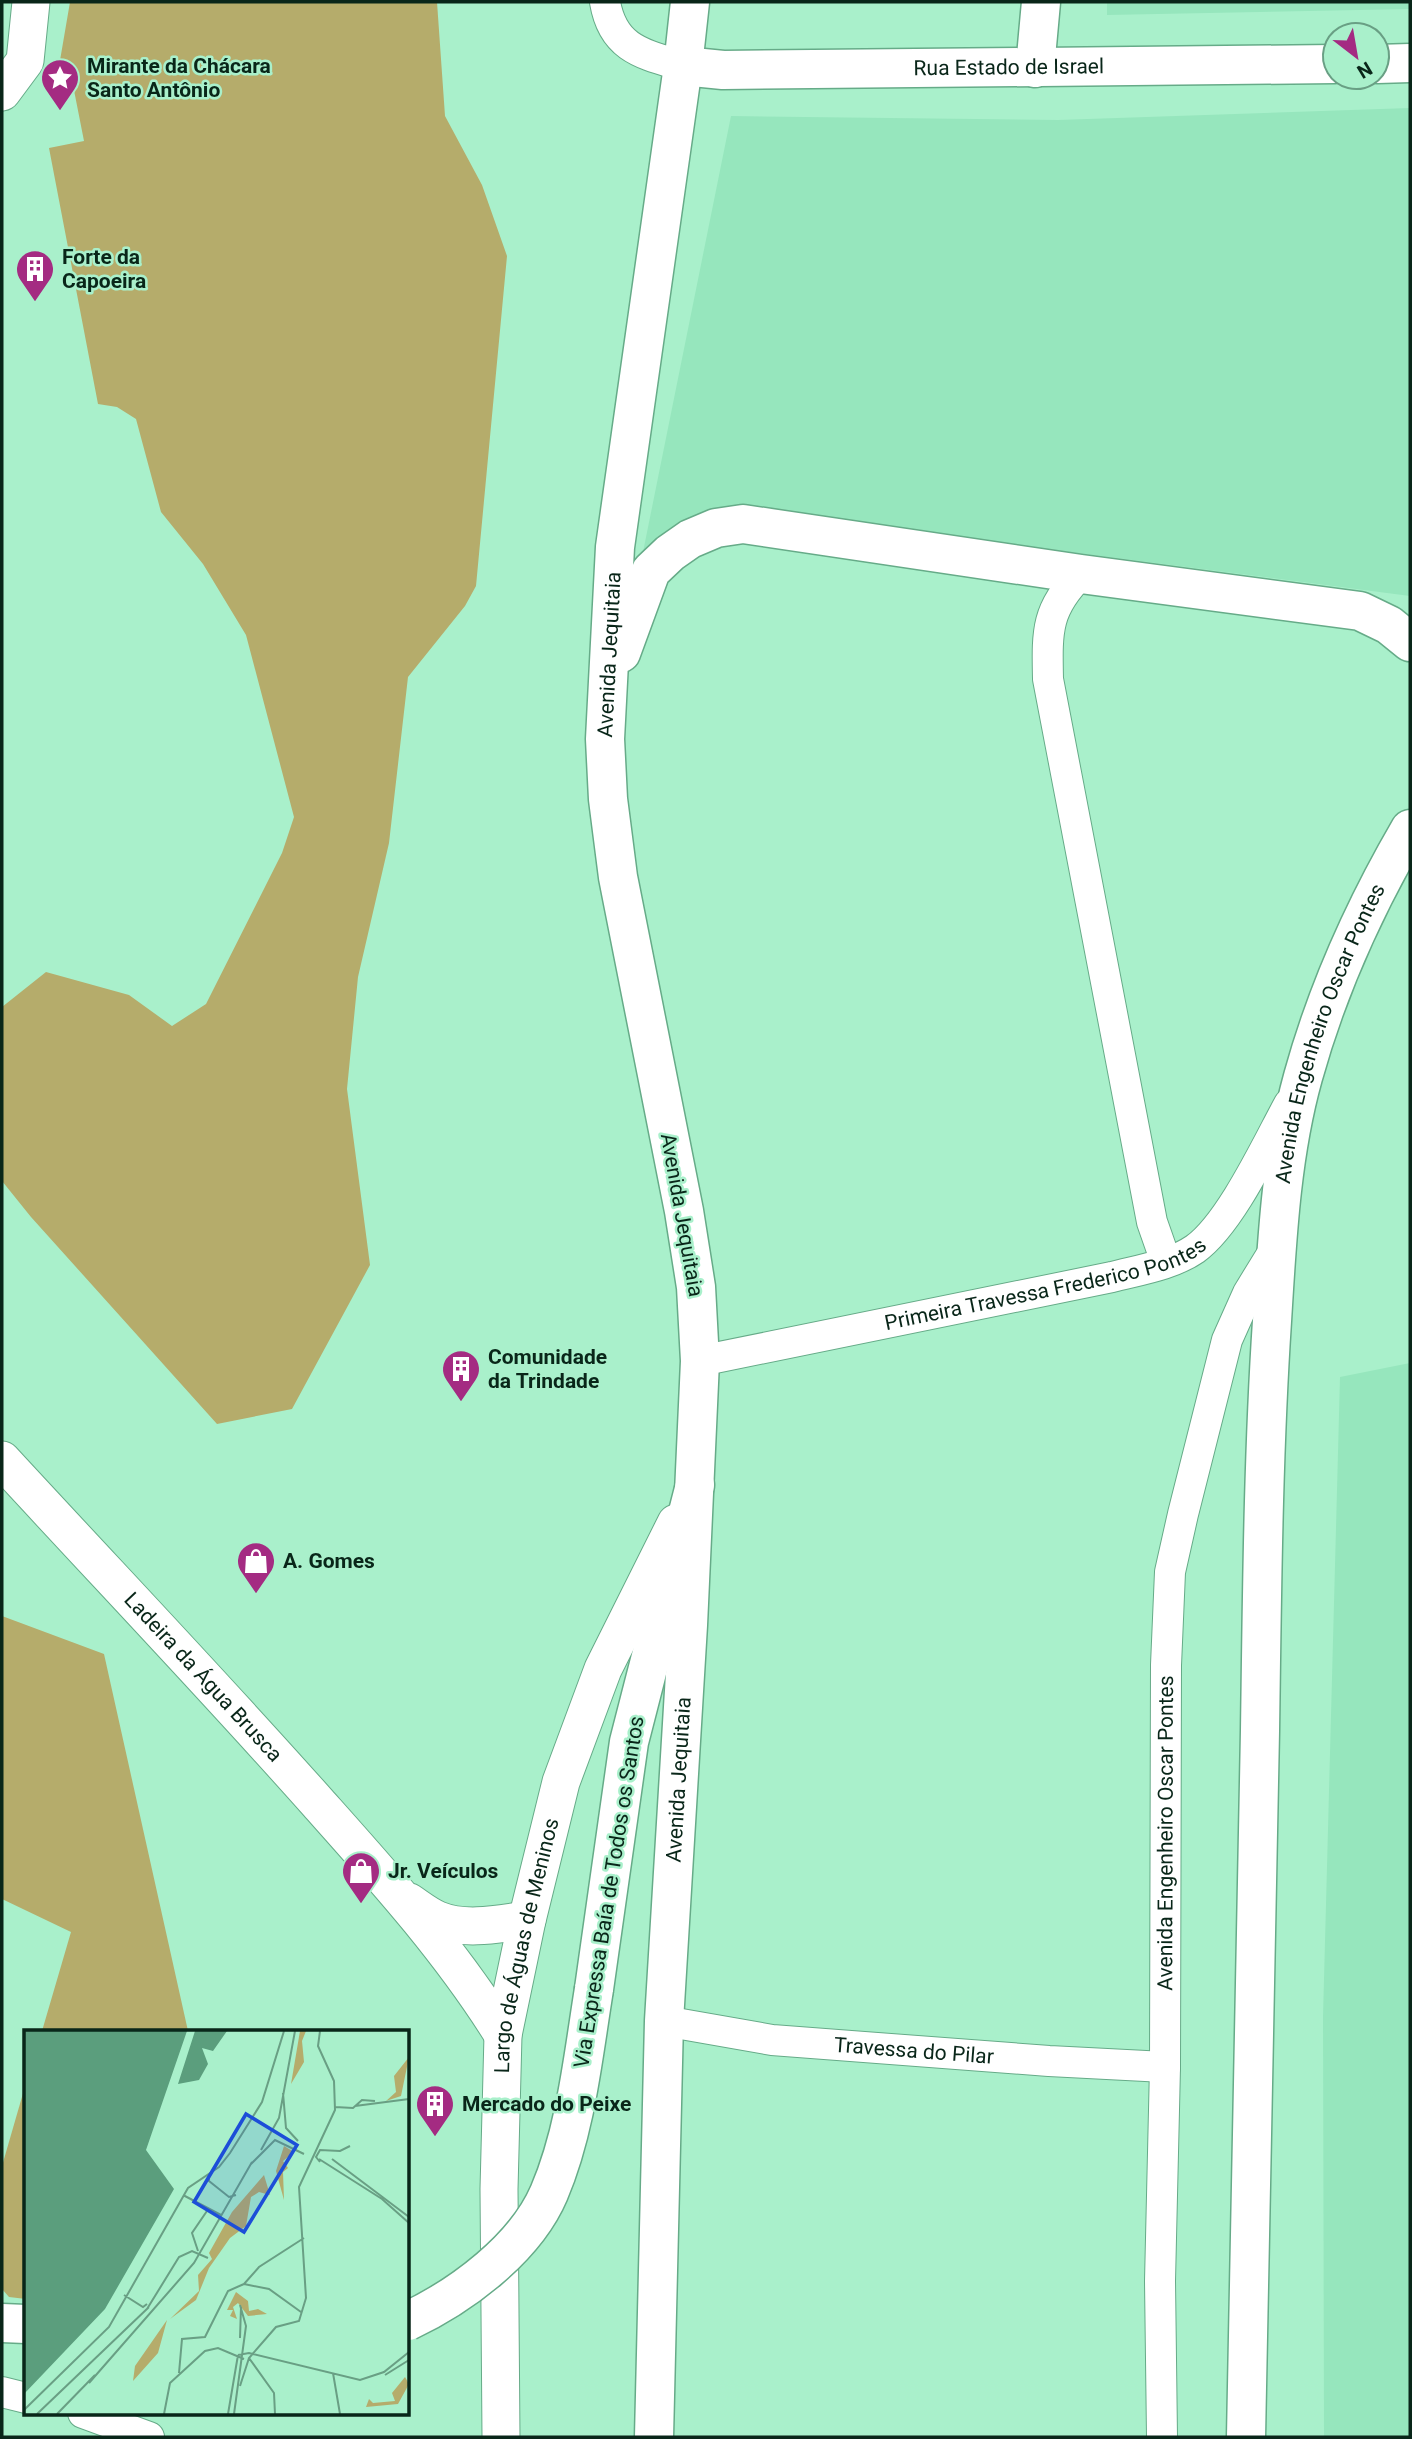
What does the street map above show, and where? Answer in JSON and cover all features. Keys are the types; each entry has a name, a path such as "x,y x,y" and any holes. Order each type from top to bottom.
{"main road":[{"name":"Avenida Jequitaia","path":"654,2437 664,2021 700,1361 696,1287 684,1210 618,877 608,799 605,738 615,547 690,2"},
{"path":"1035,68 1041,2"},
{"path":"1391,64 1410,63"},
{"name":"Rua Estado de Israel","path":"683,66 723,69 1321,64"},
{"path":"607,692 651,571 690,539 716,528 743,524 1082,574 1360,611 1389,625 1410,642"},
{"name":"Avenida Engenheiro Oscar Pontes","path":"1246,2437 1264,1443 1283,1175 1302,1082 1317,1030 1348,948 1384,874 1410,830"},
{"name":"Via Expressa Baía de Todos os Santos","path":"410,2320 437,2307 502,2257 526,2230 548,2196 563,2152 576,2097 629,1742 695,1485"},
{"path":"2,2323 24,2324"}],"street":[{"path":"2,92 25,61 31,2"},
{"path":"605,2 609,19 620,40 647,55 683,66"},
{"path":"1082,574 1062,592 1051,621 1048,679 1150,1208 1166,1262"},
{"name":"Primeira Travessa Frederico Pontes","path":"700,1361 1112,1277 1166,1262 1194,1250 1217,1227 1247,1182 1302,1082"},
{"name":"Avenida Engenheiro Oscar Pontes","path":"1162,2437 1160,2281 1165,2067 1166,1665 1171,1572 1227,1340 1248,1293 1276,1248"},
{"name":"Ladeira da Água Brusca","path":"2,1460 269,1748 402,1898 476,1992 503,2035"},
{"name":"Largo de Águas de Meninos","path":"501,2437 499,2189 503,2035 527,1920 561,1782 603,1669 695,1485"},
{"name":"Ladeira da Água Brusca","path":"402,1898 438,1920 464,1925 491,1925 527,1920"},
{"name":"Travessa do Pilar","path":"664,2021 772,2040 1165,2067"},
{"path":"2,2392 24,2398"},
{"path":"86,2414 149,2437"}],"shaded area":[{"path":"70,2 437,2 445,116 482,185 507,256 476,586 465,606 408,677 389,843 358,977 347,1089 370,1265 292,1409 217,1424 31,1217 2,1181 2,1007 46,972 129,995 172,1026 206,1004 282,853 294,817 246,635 203,564 161,512 136,419 117,407 98,404 49,148 84,141 71,75 57,78"},
{"path":"1107,2 1410,2 1410,9 1107,15"},
{"path":"1410,108 1410,596 723,507 685,520 653,543 642,557 731,116 1058,120"},
{"path":"1410,1363 1410,2437 1324,2437 1323,2017 1340,1377"},
{"path":"2,1616 104,1654 188,2030 42,2030 71,1932 2,1899"},
{"path":"24,2090 24,2299 9,2297 2,2289 2,2166"}],"place":[{"name":"Mirante da Chácara Santo Antônio","path":"60,112"},
{"name":"Forte da Capoeira","path":"35,303"},
{"name":"Comunidade da Trindade","path":"461,1403"},
{"name":"A. Gomes","path":"256,1595"},
{"name":"Jr. Veículos","path":"361,1905"},
{"name":"Mercado do Peixe","path":"435,2138"}]}
